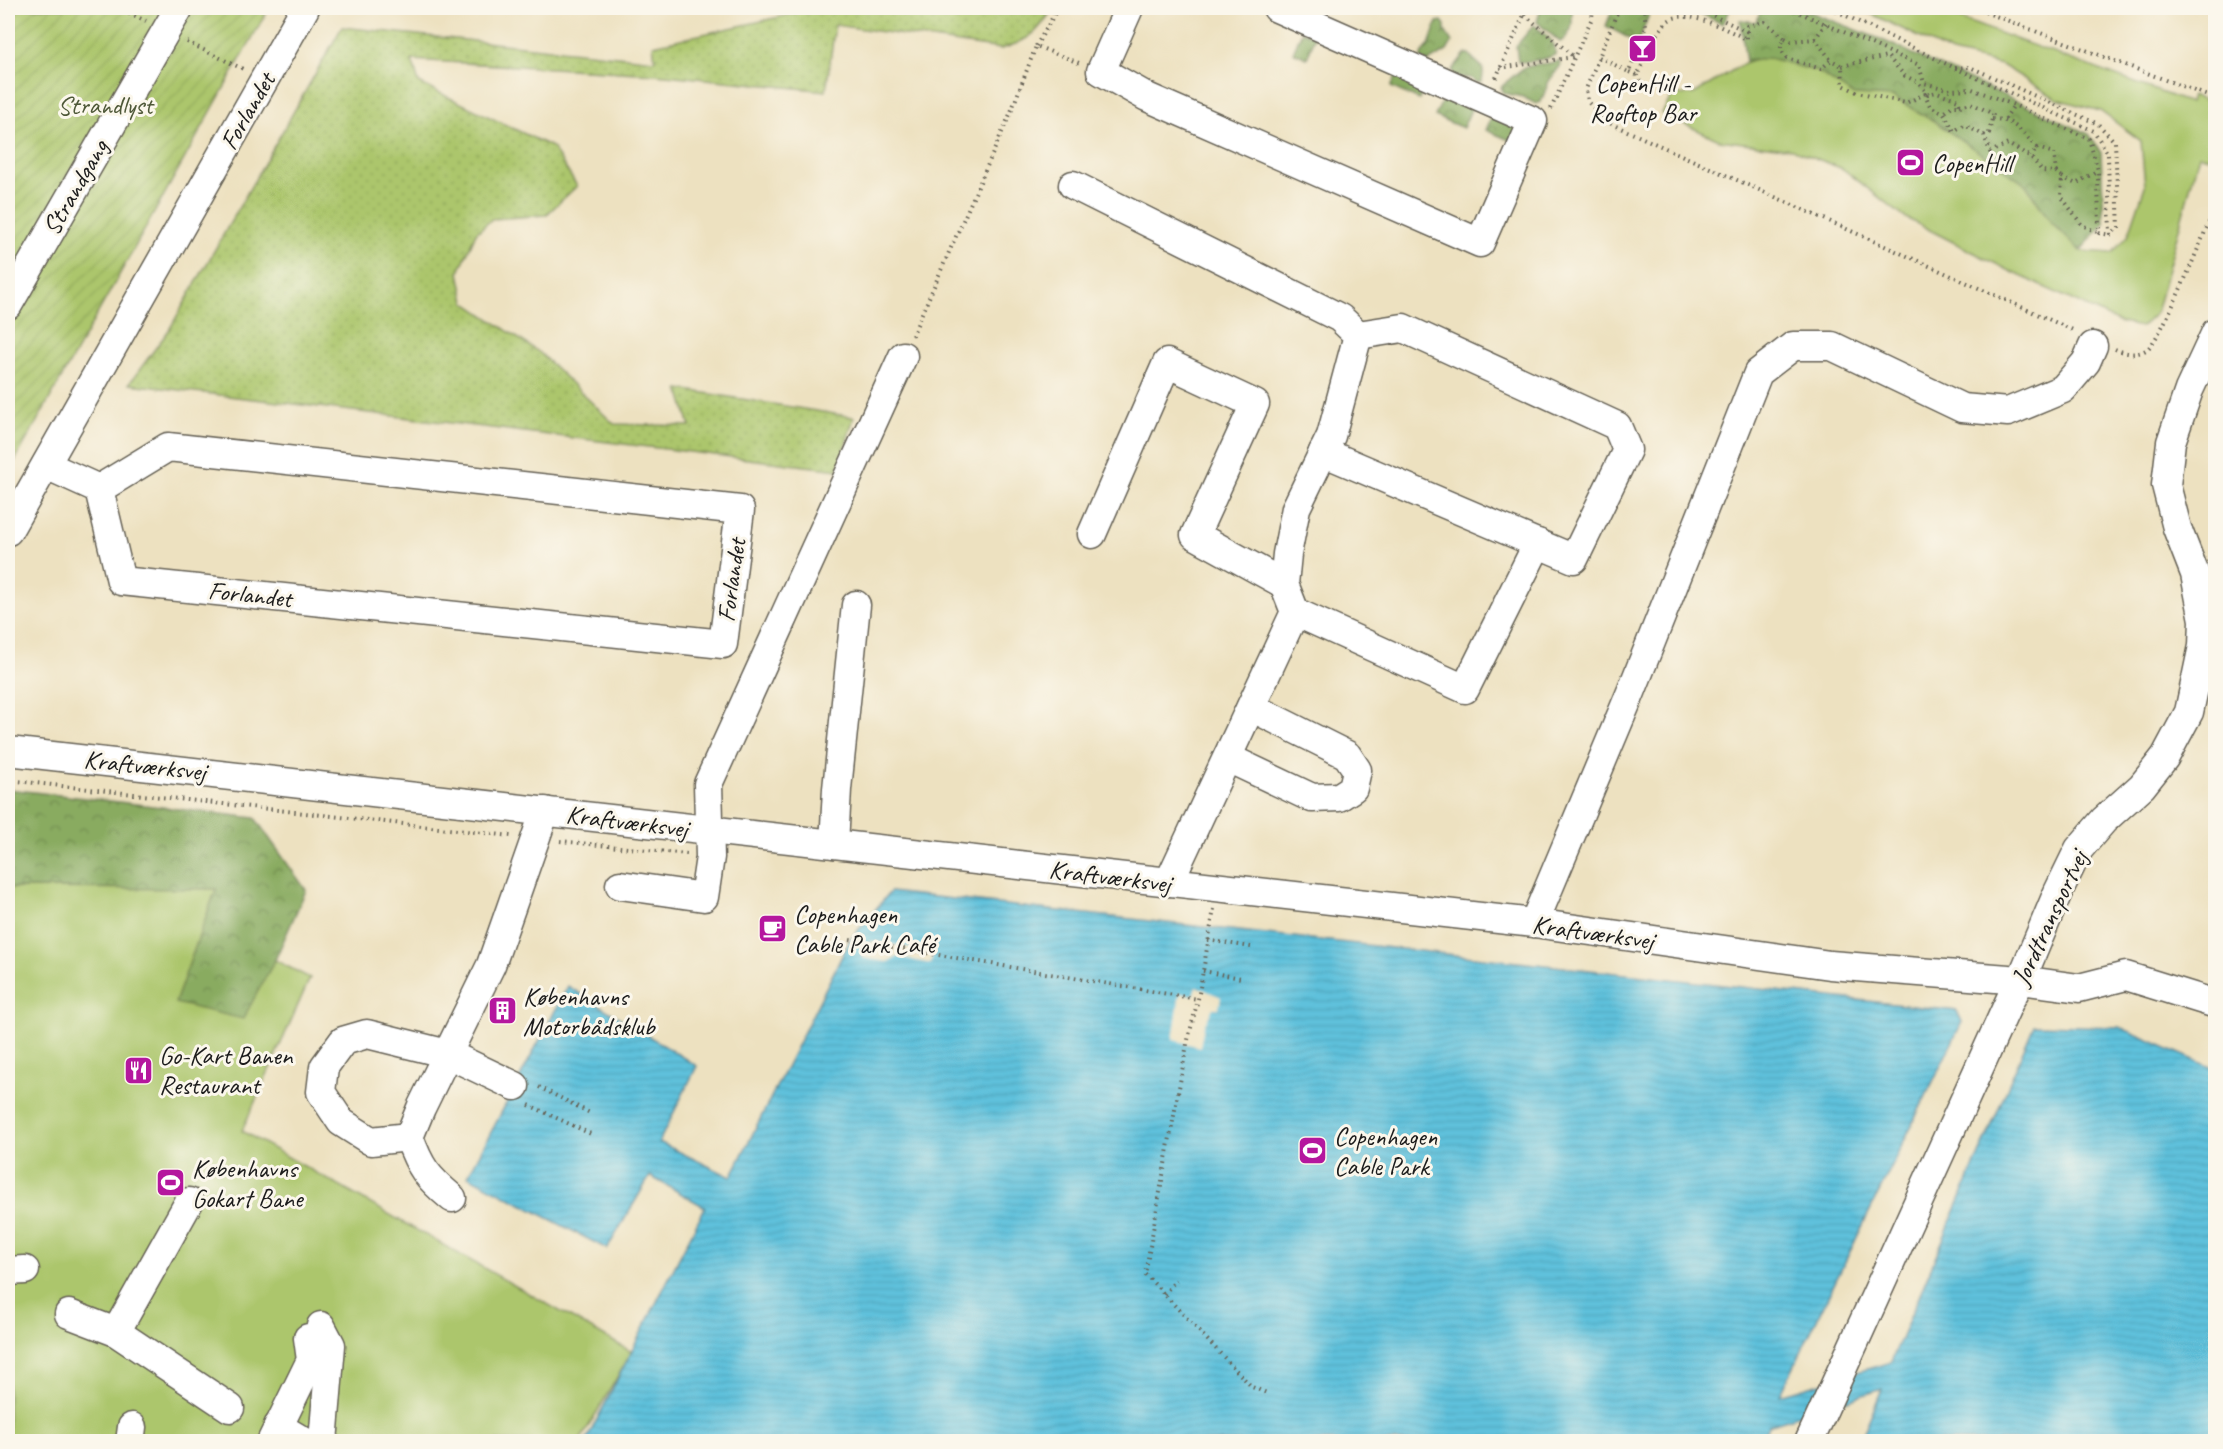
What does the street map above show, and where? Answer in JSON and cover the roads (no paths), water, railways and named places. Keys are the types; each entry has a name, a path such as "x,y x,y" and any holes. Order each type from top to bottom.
{"street":[{"name":"Forlandet","path":"8,531 305,8"},
{"path":"1130,8 1101,71 1147,97 1480,243 1533,121 1277,8"},
{"name":"Strandgang","path":"8,305 172,19"},
{"path":"1073,185 1340,318 1358,335"},
{"path":"1323,452 1574,559 1627,450 1617,426 1403,328 1358,335"},
{"name":"Jordtransportvej","path":"1809,1442 2010,1000 2021,981 2058,892 2079,849 2104,820 2142,786 2165,757 2189,712 2204,646 2204,620 2195,574 2177,528 2166,485 2171,442 2189,390 2216,332"},
{"path":"1358,335 1331,436 1296,508 1284,584 1295,612 1465,689 1538,543"},
{"path":"1534,923 1635,681 1758,373 1793,346 1832,346 1962,408 2008,412 2063,389 2086,362 2094,342"},
{"path":"620,885 704,897 710,857 708,784 903,356"},
{"path":"1092,534 1167,363 1255,404 1195,535 1284,584"},
{"name":"Forlandet","path":"168,447 740,510 723,644 121,581 99,489 168,447"},
{"path":"46,465 99,489"},
{"path":"834,844 837,789 856,605"},
{"path":"1169,882 1295,612"},
{"path":"1228,758 1312,798 1339,797 1353,788 1357,770 1347,755 1251,707"},
{"name":"Kraftværksvej","path":"8,751 1534,923 1830,965 2079,988 2126,976 2213,997"},
{"path":"452,1198 437,1186 419,1164 409,1137 491,965 545,811"},
{"path":"409,1137 371,1141 341,1122 321,1092 324,1068 343,1041 367,1034 448,1054 522,1090"},
{"path":"116,1332 189,1202"},
{"path":"69,1314 116,1332 230,1408"},
{"path":"305,1442 275,1433 311,1360 315,1332 331,1345 322,1442"}],"water":[{"name":"Copenhagen Cable Park","path":"890,892 1957,1011 1962,1022 1780,1395 1891,1362 2034,1025 2119,1027 2215,1069 2215,1441 1860,1441 1882,1389 1768,1425 1761,1442 586,1441 705,1207 650,1176 607,1249 468,1176 568,986 697,1066 659,1142 731,1177 850,940"}],"place":[{"name":"CopenHill - Rooftop Bar","path":"1643,49"},
{"name":"CopenHill","path":"1911,163"},
{"name":"Copenhagen Cable Park Café","path":"773,929"},
{"name":"Københavns Motorbådsklub","path":"502,1011"},
{"name":"Go-Kart Banen Restaurant","path":"138,1070"},
{"name":"Copenhagen Cable Park","path":"1313,1151"},
{"name":"Københavns Gokart Bane","path":"171,1183"}],"park label":[{"name":"Strandlyst","path":"105,105"}]}
